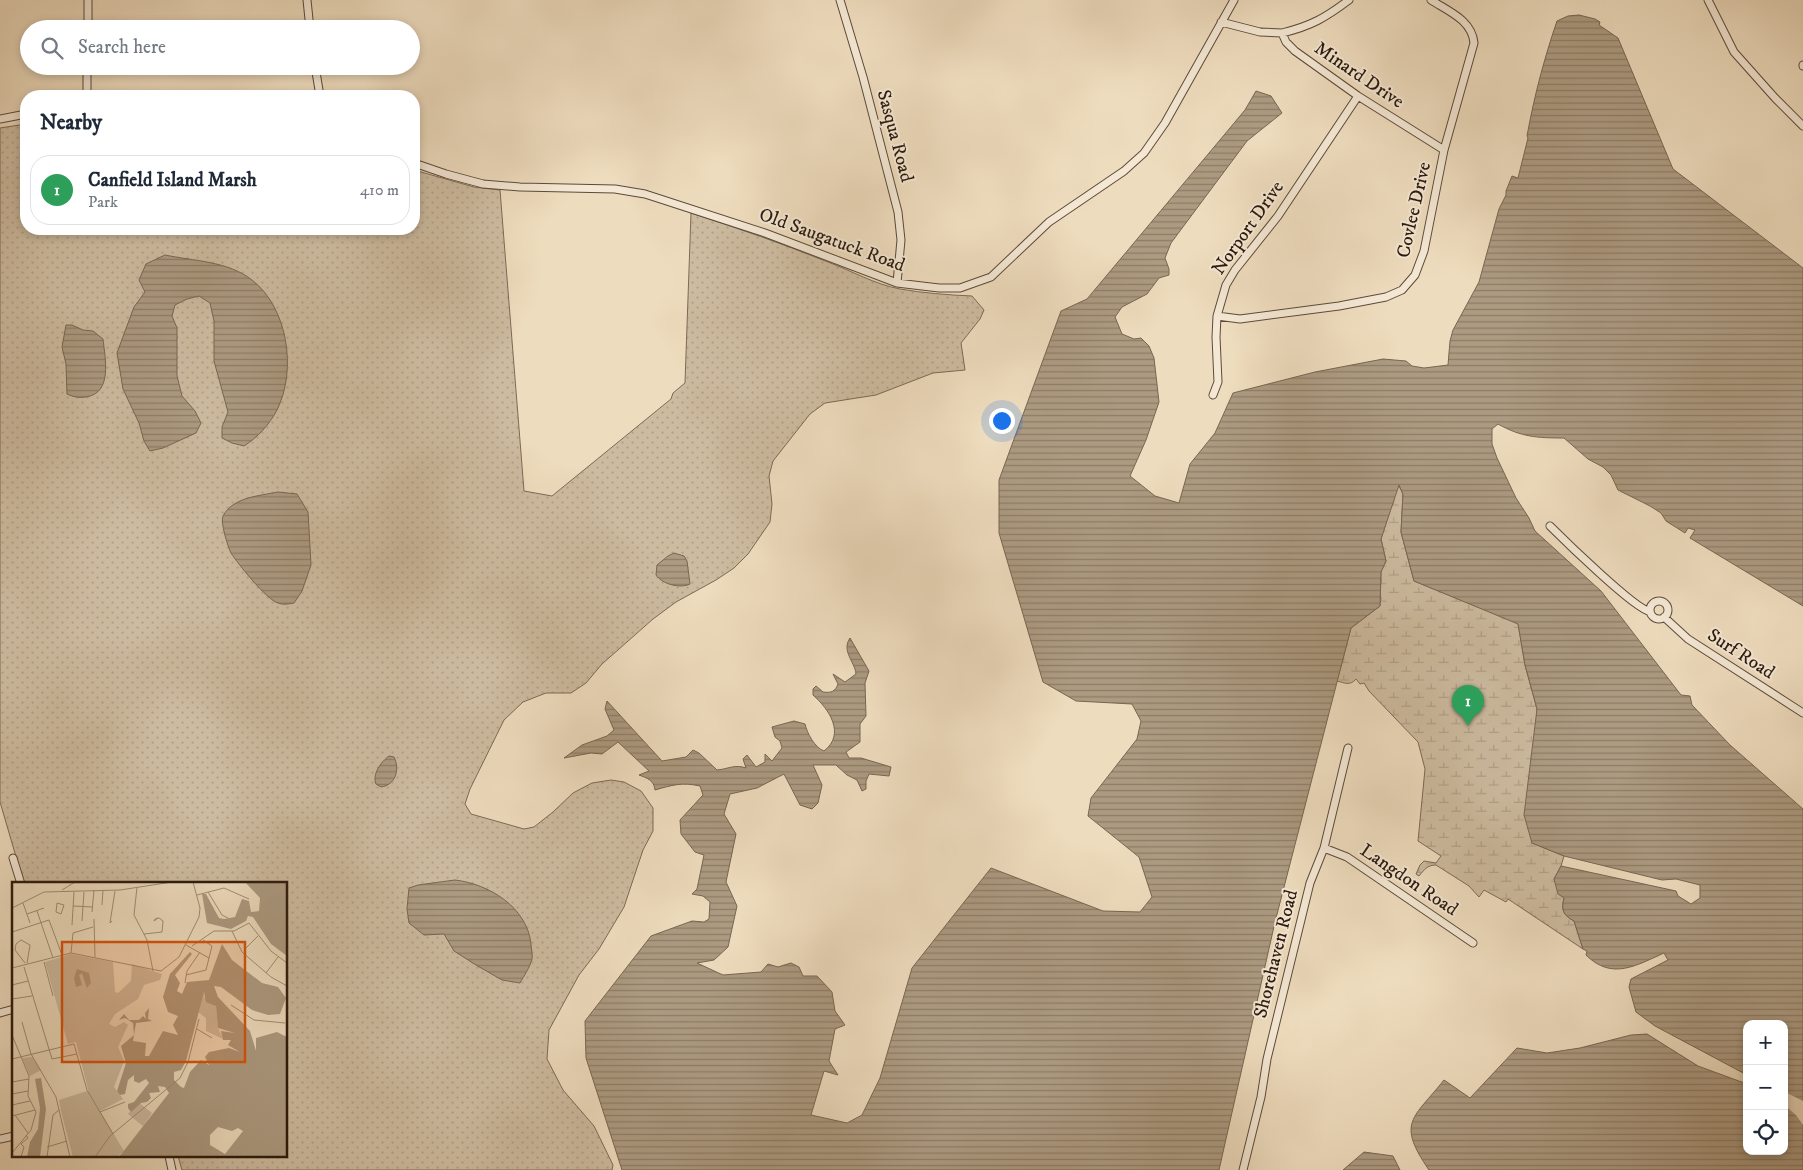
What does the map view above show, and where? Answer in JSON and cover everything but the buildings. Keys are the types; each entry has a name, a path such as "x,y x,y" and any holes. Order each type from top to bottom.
{"street":[{"path":"88,0 88,20"},
{"path":"307,0 309,20"},
{"name":"Sasqua Road","path":"840,0 863,77 898,212 901,240 897,283"},
{"name":"Old Saugatuck Road","path":"420,165 483,184 520,187 615,189 645,194 765,233 897,283 949,289 971,286 991,277 1049,222 1124,171 1144,153 1161,129 1234,0"},
{"path":"1221,22 1260,32 1282,32 1303,28 1324,18 1349,0"},
{"name":"Covlee Drive","path":"1217,316 1240,319 1339,306 1386,297 1402,290 1415,275 1424,251 1444,150 1474,43 1472,32 1464,22 1431,0"},
{"path":"1708,0 1734,52 1803,126"},
{"name":"Minard Drive","path":"1282,32 1286,42 1295,51 1358,96 1444,150"},
{"path":"87,75 87,90"},
{"path":"316,75 319,90"},
{"name":"Norport Drive","path":"1213,395 1218,382 1217,316 1226,285 1235,270 1278,216 1358,96"},
{"path":"0,119 20,115"},
{"name":"Surf Road","path":"1550,526 1640,607 1649,611 1655,618 1664,617 1688,638 1803,713"},
{"name":"Surf Road","path":"1649,611 1653,602 1663,601 1668,609 1664,617"},
{"name":"Shorehaven Road","path":"1243,1170 1261,1097 1267,1060 1310,883 1324,848 1348,748"},
{"name":"Langdon Road","path":"1324,848 1347,857 1473,943"},
{"path":"13,858 20,882"}],"green space":[{"path":"20,125 20,235 420,235 420,172 474,187 500,190 524,491 552,496 671,399 673,393 685,383 691,213 743,230 890,287 927,293 972,296 984,310 980,319 961,343 965,370 933,373 876,395 825,403 810,414 773,461 769,476 772,504 770,522 748,554 734,568 676,602 653,619 602,664 586,683 571,693 546,693 523,702 504,720 470,789 465,804 471,814 524,829 534,827 573,793 592,783 611,780 624,782 641,791 653,808 653,831 643,850 624,907 599,949 579,975 549,1030 547,1059 563,1090 594,1126 613,1165 612,1170 182,1170 179,1158 288,1158 288,882 23,882 0,802 0,128"},
{"path":"1398,484 1403,494 1401,532 1414,581 1518,623 1525,665 1537,709 1532,843 1564,856 1554,879 1564,898 1564,912 1567,917 1574,921 1583,949 1508,899 1506,902 1484,890 1479,897 1469,886 1436,865 1428,867 1419,876 1416,874 1424,861 1436,863 1441,856 1418,841 1425,769 1418,742 1369,691 1364,683 1360,684 1356,679 1349,683 1337,681 1351,628 1380,606 1381,571 1386,561 1381,539"}],"shaded area":[{"path":"1579,15 1595,19 1600,22 1599,25 1618,38 1673,169 1803,268 1803,606 1690,538 1695,530 1688,528 1685,533 1666,521 1661,513 1618,490 1611,475 1603,467 1588,459 1564,438 1530,436 1514,432 1498,424 1492,429 1492,444 1516,498 1535,531 1601,591 1681,695 1690,696 1692,705 1730,745 1803,809 1803,1170 1429,1170 1419,1154 1413,1141 1412,1122 1444,1080 1470,1098 1517,1048 1547,1053 1580,1048 1631,1035 1647,1034 1698,1066 1743,1083 1743,1155 1788,1155 1788,1020 1743,1020 1743,1073 1655,1026 1636,1012 1629,987 1631,979 1668,960 1664,953 1634,966 1615,969 1596,963 1586,955 1587,951 1583,949 1574,921 1567,917 1564,912 1564,898 1558,894 1554,879 1561,866 1676,891 1678,896 1691,904 1700,898 1700,885 1676,879 1662,880 1564,856 1532,843 1524,815 1537,709 1525,665 1518,624 1414,581 1401,532 1403,494 1399,485 1381,539 1386,561 1381,572 1380,606 1351,628 1275,922 1219,1170 622,1170 586,1058 585,1021 651,936 692,921 704,922 709,919 710,902 703,896 692,894 697,889 704,855 695,852 681,834 680,820 703,795 700,786 688,784 655,790 652,782 639,775 649,771 618,742 602,754 591,753 564,758 582,745 607,736 614,730 605,709 607,701 662,761 686,757 693,750 699,753 717,770 735,767 746,768 743,759 747,755 756,767 765,762 765,754 772,761 782,748 780,741 775,737 772,727 794,721 805,724 812,740 824,751 831,744 834,737 833,722 825,707 813,695 813,689 816,686 823,692 832,691 836,689 838,684 833,674 845,682 856,674 847,647 850,638 869,671 865,683 866,716 860,724 860,742 846,752 849,758 861,758 891,767 889,776 869,774 866,781 866,789 862,791 857,780 847,775 836,765 813,765 822,785 818,803 812,809 800,805 784,774 757,788 730,794 724,814 736,834 726,882 737,906 728,947 714,960 697,963 723,975 761,972 768,964 778,967 791,963 799,967 803,976 817,976 832,992 835,1011 845,1025 835,1029 829,1061 838,1075 824,1071 811,1115 847,1123 862,1115 880,1078 912,968 991,868 1103,911 1140,912 1152,897 1139,857 1088,816 1091,798 1137,739 1141,721 1132,704 1076,701 1043,682 999,533 999,480 1061,311 1087,299 1245,110 1256,91 1271,96 1282,113 1247,141 1171,243 1165,258 1169,275 1159,278 1147,294 1122,307 1115,317 1122,334 1134,339 1141,338 1149,346 1154,358 1159,402 1146,440 1130,476 1155,496 1179,503 1190,464 1215,433 1233,393 1315,372 1383,359 1406,361 1412,366 1424,368 1448,365 1453,330 1479,282 1499,209 1512,176 1518,178 1528,138 1536,92 1557,21 1568,16"},
{"path":"165,255 221,265 243,274 264,292 274,306 286,340 287,377 277,410 267,426 244,446 222,438 222,427 228,412 214,361 214,321 210,303 199,296 175,305 172,316 177,328 177,376 182,396 195,411 201,423 196,433 163,448 150,451 144,441 139,423 123,389 117,353 134,307 145,292 139,280 146,264"},
{"path":"66,325 93,331 103,339 106,365 104,382 95,394 86,397 74,397 67,394 66,364 62,347"},
{"path":"278,492 297,494 308,512 311,565 302,591 294,603 288,604 280,604 273,600 246,573 231,553 226,540 222,519 227,510 240,501"},
{"path":"674,553 684,556 687,561 690,584 672,585 662,581 656,575 657,565"},
{"path":"389,756 394,757 396,762 395,776 390,783 381,787 376,784 376,772"},
{"path":"455,880 481,886 493,892 514,909 522,919 528,931 532,957 520,983 502,980 454,951 444,934 424,935 409,923 407,909 409,888"},
{"path":"1364,1152 1393,1156 1400,1170 1343,1170"}],"pier":[{"path":"1788,1094 1803,1101 1803,1125 1788,1108"}],"place":[{"name":"Canfield Island Marsh","path":"1468,726"}]}
